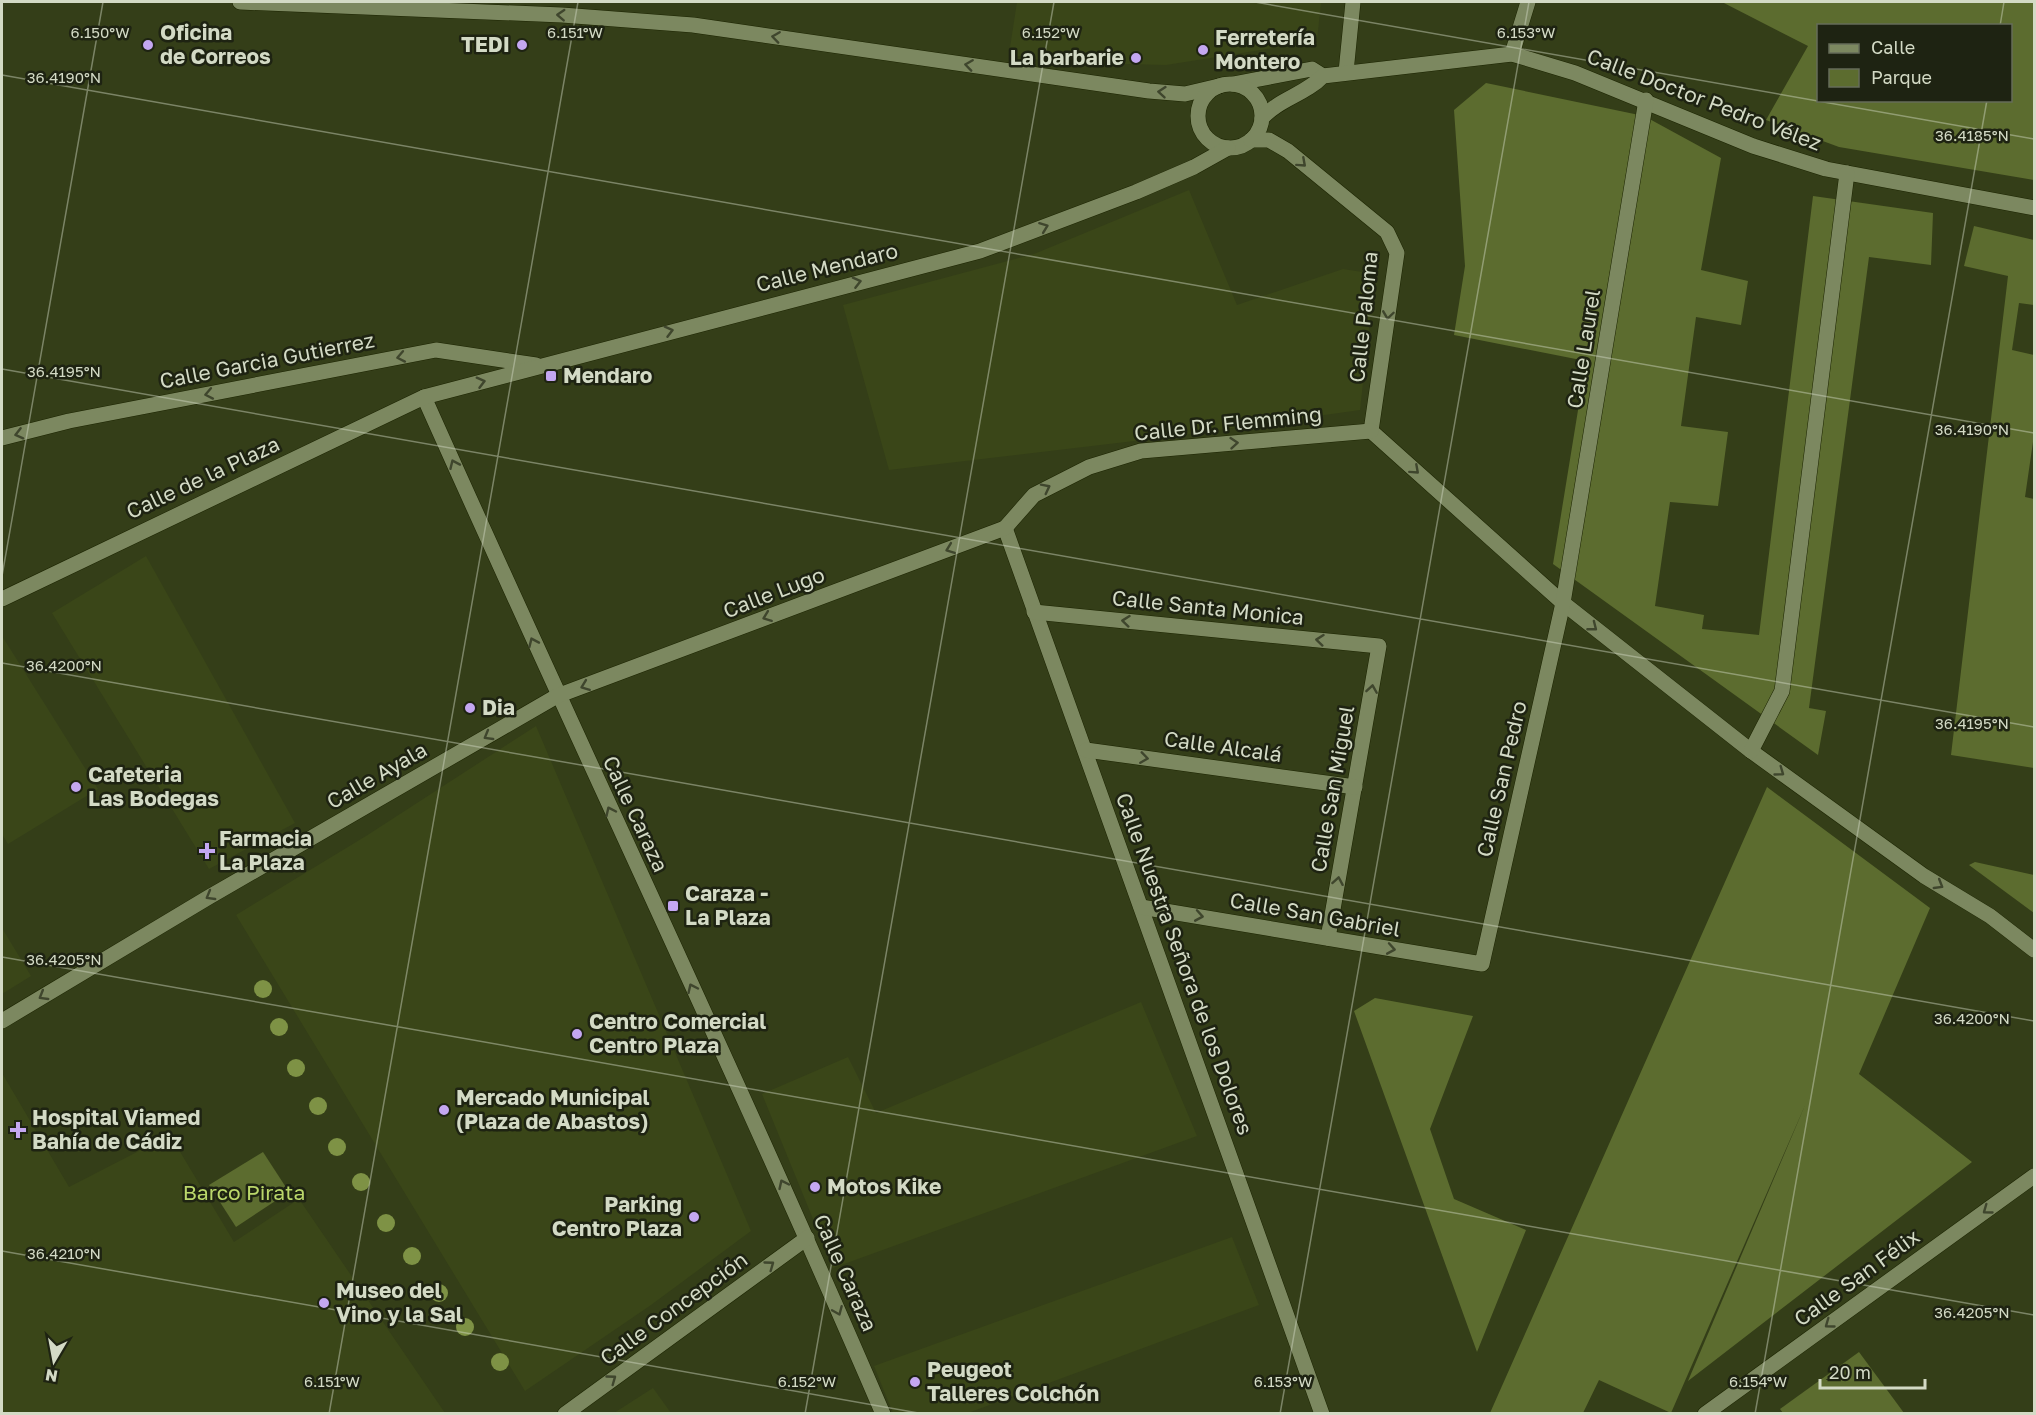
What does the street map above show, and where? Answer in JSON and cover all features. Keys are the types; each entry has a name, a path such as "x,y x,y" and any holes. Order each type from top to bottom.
{"street":[{"name":"Calle Doctor Pedro Vélez","path":"240,2 562,15 693,25 1149,91 1185,94 1312,69 1323,76"},
{"path":"1346,72 1353,2"},
{"path":"1512,54 1528,2"},
{"name":"Calle Doctor Pedro Vélez","path":"1262,118 1270,109 1313,86 1323,76 1512,54 1575,73 1646,100 1754,146 1826,169 2034,208"},
{"path":"1225,85 1250,91 1261,108 1262,118 1251,140 1228,148 1208,140 1198,120 1203,99 1225,85"},
{"name":"Calle Laurel","path":"1563,603 1646,100"},
{"name":"Calle Paloma","path":"1251,140 1269,140 1288,151 1378,224 1393,242 1397,253 1371,431"},
{"name":"Calle Mendaro","path":"424,397 980,251 1136,192 1194,167 1228,148"},
{"path":"1751,751 1782,691 1847,173"},
{"name":"Calle Garcia Gutierrez","path":"2,438 69,421 436,350 542,366"},
{"name":"Calle de la Plaza","path":"2,599 424,397"},
{"name":"Calle Caraza","path":"424,397 557,696 807,1238 883,1413"},
{"path":"1371,431 1563,603 1751,751 1924,876 1990,916 2034,950"},
{"name":"Calle Dr. Flemming","path":"1005,528 1034,495 1089,467 1141,451 1371,431"},
{"name":"Calle Lugo","path":"557,696 1005,528"},
{"name":"Calle Nuestra Señora de los Dolores","path":"1005,528 1322,1413"},
{"name":"Calle San Pedro","path":"1482,964 1563,603"},
{"name":"Calle Santa Monica","path":"1034,612 1379,646"},
{"name":"Calle San Miguel","path":"1328,938 1379,646"},
{"name":"Calle Ayala","path":"2,1021 209,897 557,696"},
{"name":"Calle Alcalá","path":"1086,750 1355,787"},
{"name":"Calle San Gabriel","path":"1141,907 1482,964"},
{"name":"Calle San Félix","path":"1705,1413 2034,1176"},
{"name":"Calle Concepción","path":"565,1413 807,1238"}],"shaded area":[{"path":"1017,2 1321,2 1317,41 1166,65 1049,62 1009,54"},
{"path":"1189,190 1237,305 1343,269 1375,274 1360,410 1168,437 889,470 843,305 1034,254"},
{"path":"146,556 295,823 209,869 52,613"},
{"path":"2,636 98,789 8,844 2,834"},
{"path":"536,726 751,1231 651,1305 525,1391 236,915 366,836"},
{"path":"2,928 31,976 2,994"},
{"path":"1141,1002 1197,1136 833,1268 762,1094 848,1057 876,1113"},
{"path":"2,1073 69,1187 170,1135 234,1242 299,1199 445,1413 2,1413"},
{"path":"1232,1237 1259,1305 968,1413 893,1413 874,1366"},
{"path":"653,1388 671,1413 614,1413"}],"green space":[{"path":"1722,2 2034,2 2034,180 1839,147 1766,120 1808,46"},
{"path":"1486,83 1644,116 1721,158 1701,270 1748,281 1741,325 1696,317 1681,426 1728,432 1718,506 1670,502 1655,606 1704,615 1702,629 1759,635 1813,196 1933,213 1931,265 1869,257 1809,708 1826,711 1818,755 1553,564 1586,361 1454,335 1465,266 1454,110"},
{"path":"1974,226 2034,240 2034,305 2019,303 2012,350 2034,355 2034,435 2025,497 2034,499 2034,768 1951,755 2008,276 1964,266"},
{"path":"1767,787 1930,908 1859,1074 1972,1162 1688,1381 1806,1103 1671,1413 1599,1380 1583,1413 1490,1413"},
{"path":"1975,862 2034,875 2034,913 1969,865"},
{"path":"1375,998 1473,1016 1430,1129 1454,1199 1526,1230 1477,1352 1354,1011"},
{"name":"Barco Pirata","path":"263,1152 289,1192 236,1227 209,1185"},
{"path":"1859,1352 1904,1413 1783,1413 1780,1409"}],"place":[{"name":"Oficina de Correos","path":"148,45"},
{"name":"TEDI","path":"522,45"},
{"name":"Ferretería Montero","path":"1203,50"},
{"name":"La barbarie","path":"1136,58"},
{"name":"Mendaro","path":"551,376"},
{"name":"Dia","path":"470,708"},
{"name":"Cafeteria Las Bodegas","path":"76,787"},
{"name":"Farmacia La Plaza","path":"207,851"},
{"name":"Caraza - La Plaza","path":"673,906"},
{"name":"Centro Comercial Centro Plaza","path":"577,1034"},
{"name":"Mercado Municipal (Plaza de Abastos)","path":"444,1110"},
{"name":"Hospital Viamed Bahía de Cádiz","path":"18,1130"},
{"name":"Motos Kike","path":"815,1187"},
{"name":"Parking Centro Plaza","path":"694,1217"},
{"name":"Museo del Vino y la Sal","path":"324,1303"},
{"name":"Peugeot Talleres Colchón","path":"915,1382"}]}
